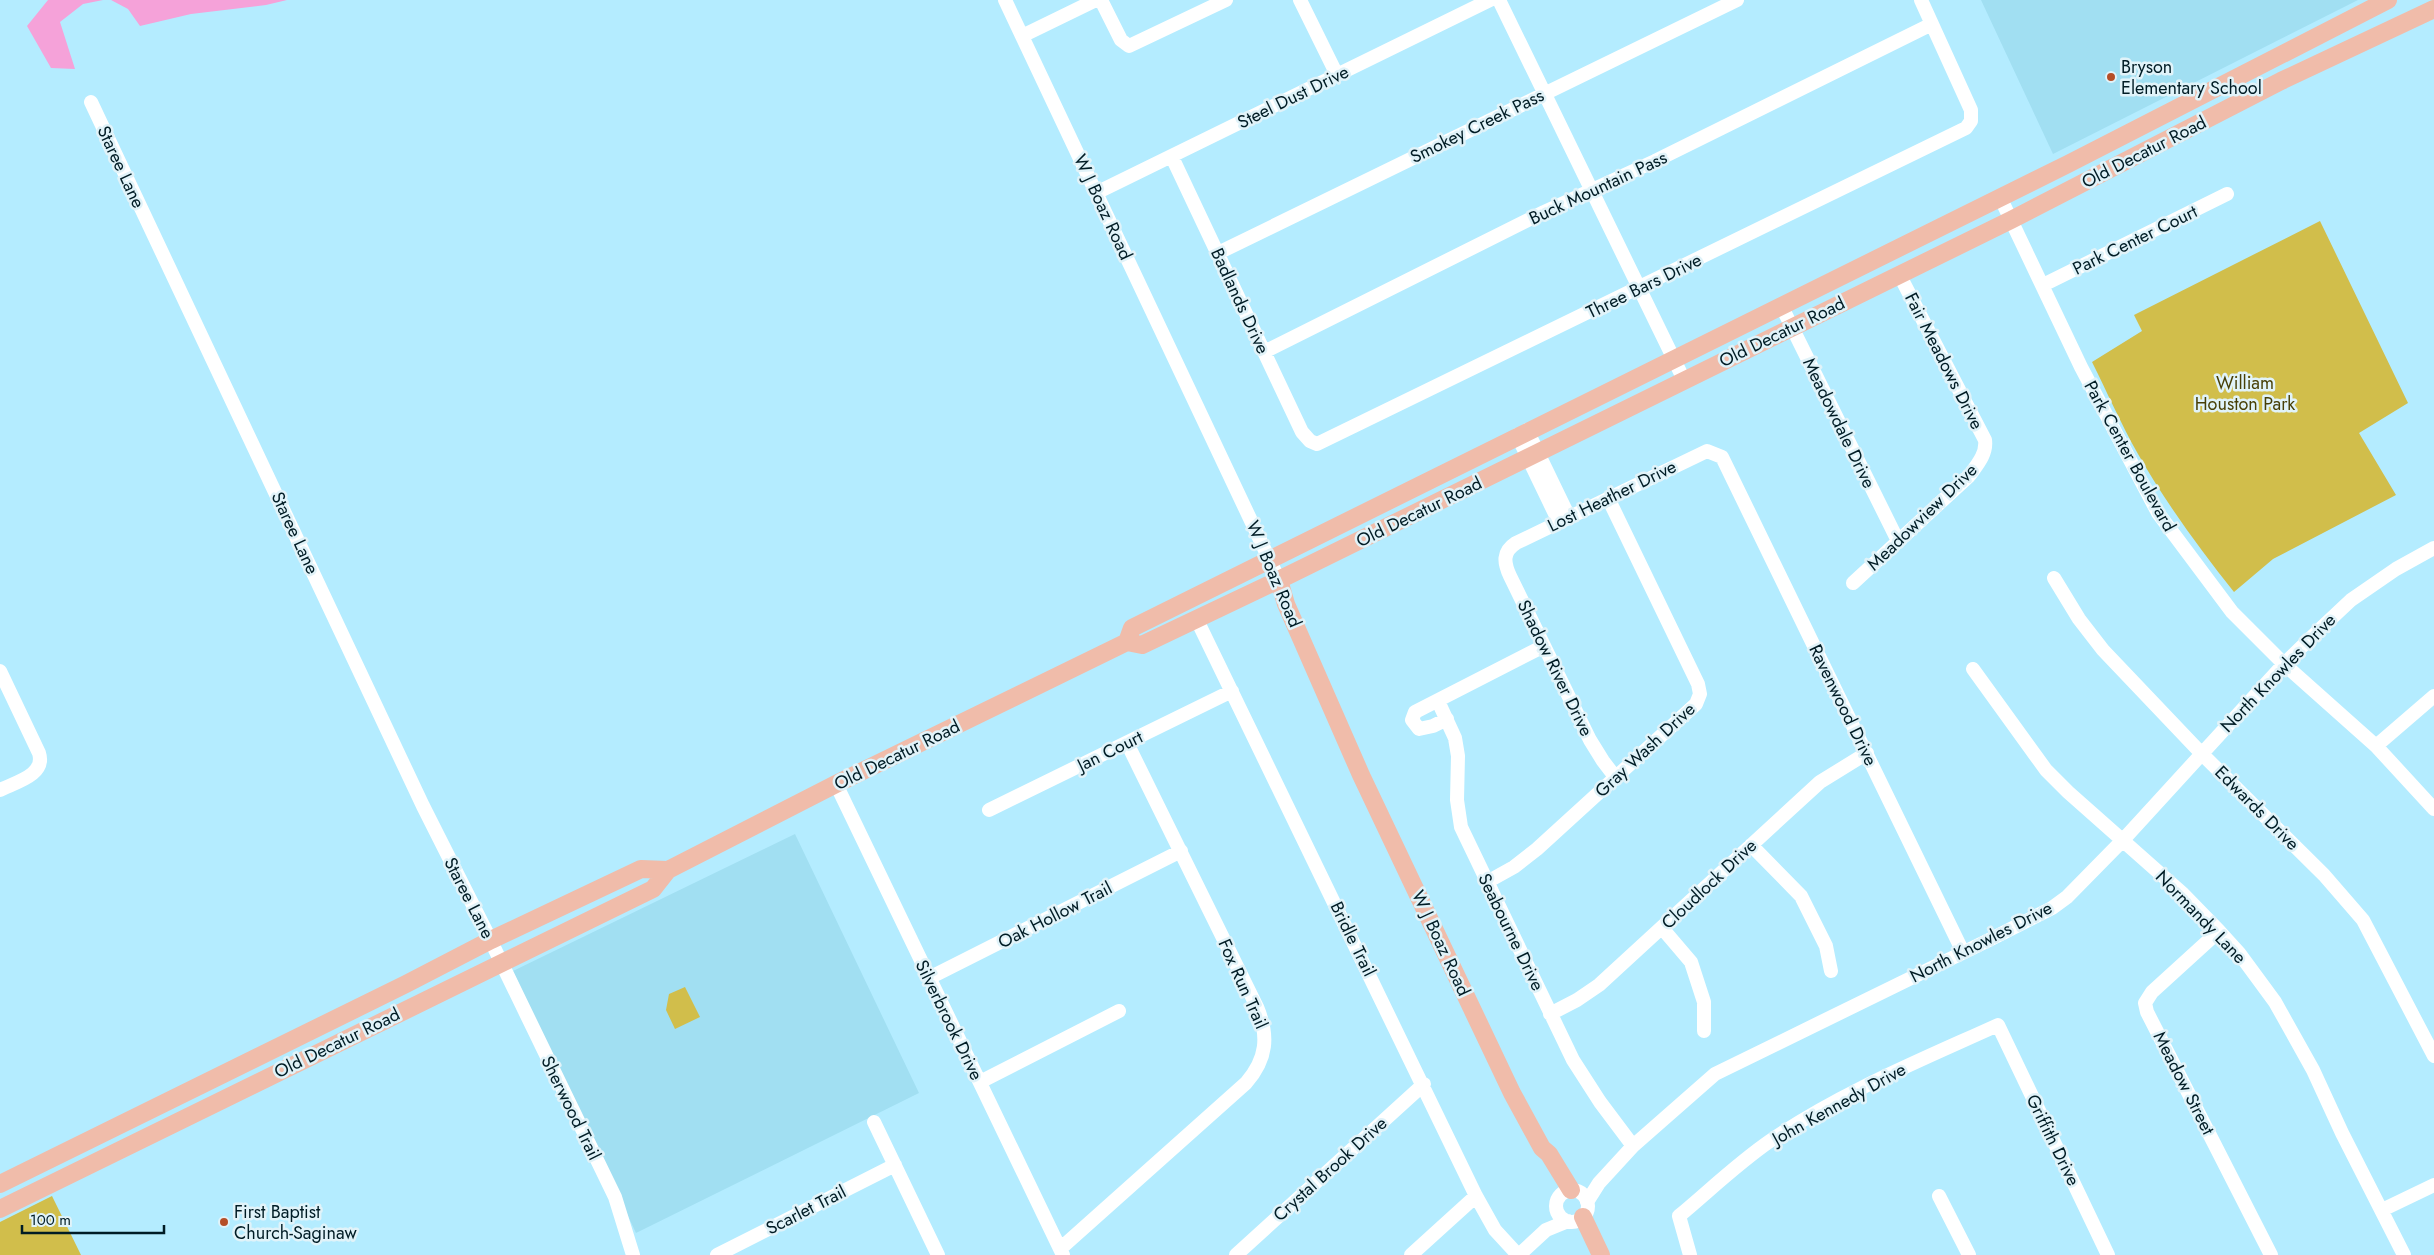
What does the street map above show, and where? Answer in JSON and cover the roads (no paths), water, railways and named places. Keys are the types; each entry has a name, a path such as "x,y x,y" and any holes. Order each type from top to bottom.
{"main road":[{"name":"Old Decatur Road","path":"1127,642 1132,628 2000,197 2388,0"},
{"name":"Old Decatur Road","path":"0,1209 653,889 668,870 836,784 1127,642 1142,645 1279,580 2011,220 2281,81 2432,6"},
{"path":"2171,110 2183,132"},
{"name":"W J Boaz Road","path":"1279,580 1286,604 1361,775 1512,1093 1542,1148 1540,1157 1566,1196"},
{"name":"Old Decatur Road","path":"0,1184 358,1008 491,940 641,870 668,870"},
{"path":"358,1008 368,1028"},
{"path":"1578,1216 1590,1255"},
{"path":"1578,1216 1601,1255"}],"street":[{"name":"W J Boaz Road","path":"1006,0 1279,580"},
{"path":"1022,36 1096,0"},
{"path":"1101,0 1121,40 1126,45 1133,46 1226,0"},
{"path":"1300,0 1337,75"},
{"name":"Steel Dust Drive","path":"1096,193 1490,0"},
{"path":"1499,0 1684,380"},
{"name":"Smokey Creek Pass","path":"1218,253 1737,0"},
{"path":"1921,0 1932,24"},
{"name":"Three Bars Drive","path":"1312,443 1317,444 1330,439 1966,128 1971,121 1971,110 1932,24"},
{"name":"Buck Mountain Pass","path":"1264,352 1591,190 1724,128 1932,24"},
{"name":"Staree Lane","path":"90,102 423,806 502,963"},
{"name":"Badlands Drive","path":"1172,157 1302,432 1312,443"},
{"name":"Park Center Court","path":"2043,286 2227,194"},
{"name":"Park Center Boulevard","path":"2000,197 2082,367 2158,513 2232,612 2284,664 2376,746 2434,809"},
{"name":"Fair Meadows Drive","path":"1899,274 1985,440 1986,448"},
{"name":"Meadowdale Drive","path":"1781,305 1898,541"},
{"path":"1522,433 1564,519"},
{"name":"Meadowview Drive","path":"1853,583 1969,476 1980,462 1986,448"},
{"name":"Lost Heather Drive","path":"1506,553 1516,543 1707,451 1722,457"},
{"name":"Ravenwood Drive","path":"1722,457 1964,952"},
{"name":"Gray Wash Drive","path":"1486,882 1507,872 1528,857 1696,704 1700,689 1608,498"},
{"name":"North Knowles Drive","path":"1578,1216 1599,1183 1633,1146 1715,1074 2052,908 2066,897 2123,840 2284,664 2351,600 2396,568 2434,548"},
{"name":"Shadow River Drive","path":"1506,553 1506,567 1544,646 1590,740 1616,778"},
{"name":"Edwards Drive","path":"2054,578 2079,619 2103,650 2201,753 2324,875 2363,920 2434,1056"},
{"name":"Bridle Trail","path":"1196,618 1424,1084 1476,1196 1495,1230 1518,1255"},
{"path":"1447,719 1433,726 1419,729 1412,720 1415,712 1544,646"},
{"name":"Normandy Lane","path":"1973,669 2046,770 2219,931 2239,953 2275,1002 2312,1070 2404,1255"},
{"path":"0,671 39,753 41,762 36,771 0,790"},
{"name":"Jan Court","path":"989,810 1232,691"},
{"path":"2376,746 2434,696"},
{"name":"Seabourne Drive","path":"1438,701 1455,738 1458,756 1456,800 1461,827 1550,1014 1585,1080 1633,1146"},
{"name":"Fox Run Trail","path":"1061,1252 1246,1083 1255,1073 1265,1049 1263,1023 1257,1007 1127,743"},
{"name":"Cloudlock Drive","path":"1550,1014 1587,994 1662,928 1820,782 1867,753"},
{"name":"Silverbrook Drive","path":"836,784 1061,1252"},
{"path":"1751,845 1801,896 1826,946 1831,970"},
{"name":"Oak Hollow Trail","path":"929,978 1181,851"},
{"path":"1662,928 1691,962 1704,1002 1704,1031"},
{"name":"Meadow Street","path":"2219,931 2152,992 2145,1003 2147,1012 2271,1255"},
{"name":"Sherwood Trail","path":"502,963 615,1197 633,1255"},
{"path":"980,1082 1119,1011"},
{"name":"John Kennedy Drive","path":"1690,1255 1679,1216 1769,1142 1800,1122 1883,1078 1998,1025"},
{"name":"Griffith Drive","path":"1998,1025 2108,1255"},
{"name":"Crystal Brook Drive","path":"1236,1255 1424,1084"},
{"path":"874,1122 938,1255"},
{"name":"Scarlet Trail","path":"717,1255 895,1165"},
{"name":"North Knowles Drive","path":"1566,1196 1599,1183"},
{"path":"2382,1210 2434,1185"},
{"path":"1518,1255 1546,1230 1566,1196 1581,1193 1578,1216"},
{"path":"1411,1255 1476,1196"},
{"path":"1566,1196 1560,1216 1578,1216"},
{"path":"1939,1196 1969,1255"},
{"path":"1546,1230 1578,1216"}],"place":[{"name":"Bryson Elementary School","path":"2111,77"},
{"name":"First Baptist Church-Saginaw","path":"224,1222"}],"park label":[{"name":"William Houston Park","path":"2245,393"}]}
